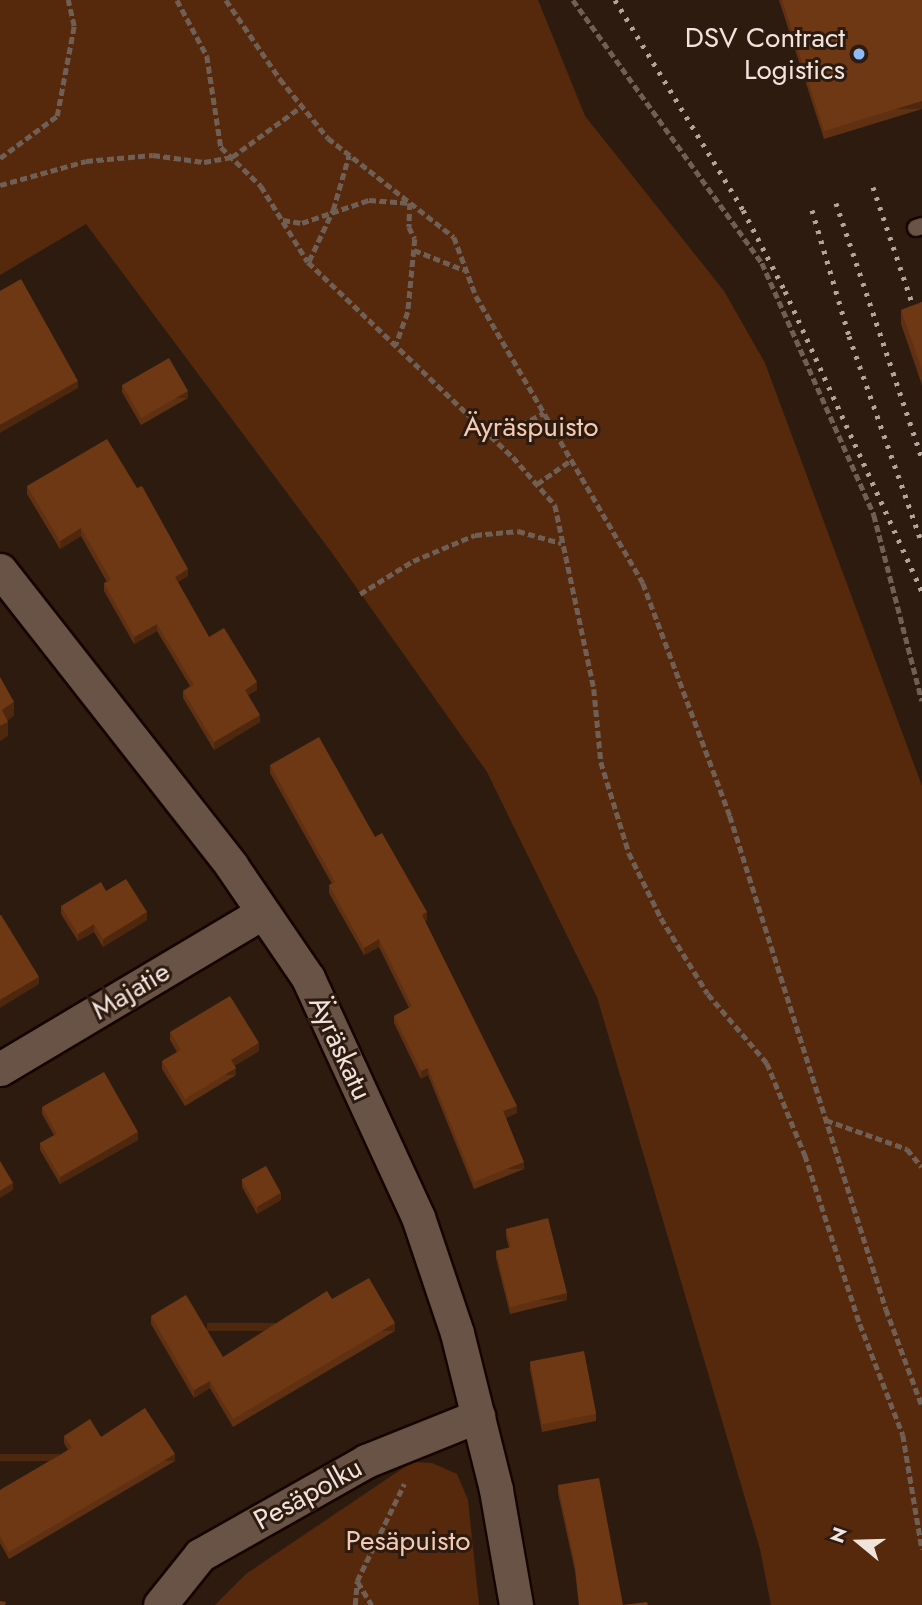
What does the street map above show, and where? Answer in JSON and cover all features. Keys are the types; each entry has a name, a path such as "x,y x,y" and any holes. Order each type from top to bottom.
{"street":[{"name":"Äyräskatu","path":"0,570 231,866 308,978 418,1217 457,1333 478,1416 516,1605"},
{"name":"Majatie","path":"0,1069 262,913"},
{"name":"Pesäpolku","path":"160,1605 200,1555 366,1461 427,1434 478,1416"}],"path":[{"path":"0,158 57,116 74,26 68,0"},
{"path":"177,0 207,56 221,147 261,186 309,262 493,439 555,505 594,689 601,762 629,853 661,918 708,994 767,1063 805,1155 860,1324 903,1435 922,1549"},
{"path":"226,0 328,138 454,237 465,271 643,583 730,816 825,1120 922,1406"},
{"path":"573,0 762,263 874,514 922,701"},
{"path":"0,185 86,161 153,155 204,162 232,157 302,106"},
{"path":"309,262 332,210 349,155"},
{"path":"282,220 302,223 332,210 369,200 411,203"},
{"path":"396,345 408,312 414,250 411,203"},
{"path":"414,250 465,271"},
{"path":"493,439 544,413"},
{"path":"537,484 571,460"},
{"path":"360,594 413,561 475,535 518,531 561,543"},
{"path":"825,1120 870,1132 907,1149 922,1167"},
{"path":"355,1605 357,1581 427,1434"},
{"path":"357,1581 372,1605"}],"green space":[{"name":"Äyräspuisto","path":"0,0 538,0 585,116 724,291 765,363 922,786 922,1605 771,1605 760,1549 597,997 487,772 332,553 86,224 0,275"},
{"name":"Pesäpuisto","path":"412,1462 432,1463 457,1474 468,1500 479,1605 215,1605 246,1574"}],"building":[{"name":"DSV Contract Logistics","path":"782,0 922,0 922,101 824,131"},
{"path":"21,279 78,381 0,425 0,291"},
{"path":"922,302 922,370 901,310"},
{"path":"169,358 188,391 141,418 122,385"},
{"path":"107,439 137,488 142,486 188,569 175,577 209,637 224,628 257,682 245,690 260,715 214,742 183,691 194,685 157,624 134,637 104,583 111,580 81,528 60,541 27,486"},
{"path":"0,677 14,702 2,710 8,722 0,726"},
{"path":"319,737 375,837 382,833 427,912 422,915 517,1106 503,1111 524,1162 474,1182 428,1068 421,1071 394,1016 412,1006 379,939 364,948 329,885 335,882 270,765"},
{"path":"126,879 147,912 103,939 94,924 78,934 61,906 101,882 106,891"},
{"path":"0,915 39,977 0,1000"},
{"path":"230,996 259,1043 231,1060 236,1068 185,1099 162,1061 181,1050 170,1032"},
{"path":"104,1072 138,1132 60,1177 40,1143 57,1134 42,1107"},
{"path":"0,1161 13,1183 0,1191"},
{"path":"266,1166 281,1193 257,1207 242,1180"},
{"path":"548,1218 567,1293 510,1307 496,1251 511,1247 506,1229"},
{"path":"369,1278 395,1323 233,1419 210,1381 194,1390 151,1316 186,1295 223,1357 327,1291 332,1299"},
{"path":"584,1351 596,1414 542,1424 530,1361"},
{"path":"145,1408 175,1454 9,1552 0,1536 0,1490 72,1448 64,1436 90,1419 101,1437"},
{"path":"599,1478 623,1605 579,1605 575,1564 558,1485"},
{"path":"647,1602 648,1605 623,1605"}],"railway":[{"path":"615,0 743,210 785,291 922,591"},
{"path":"873,187 917,318"},
{"path":"836,203 922,459"},
{"path":"812,210 849,336 922,543"}],"place":[{"name":"DSV Contract Logistics","path":"859,54"}]}
